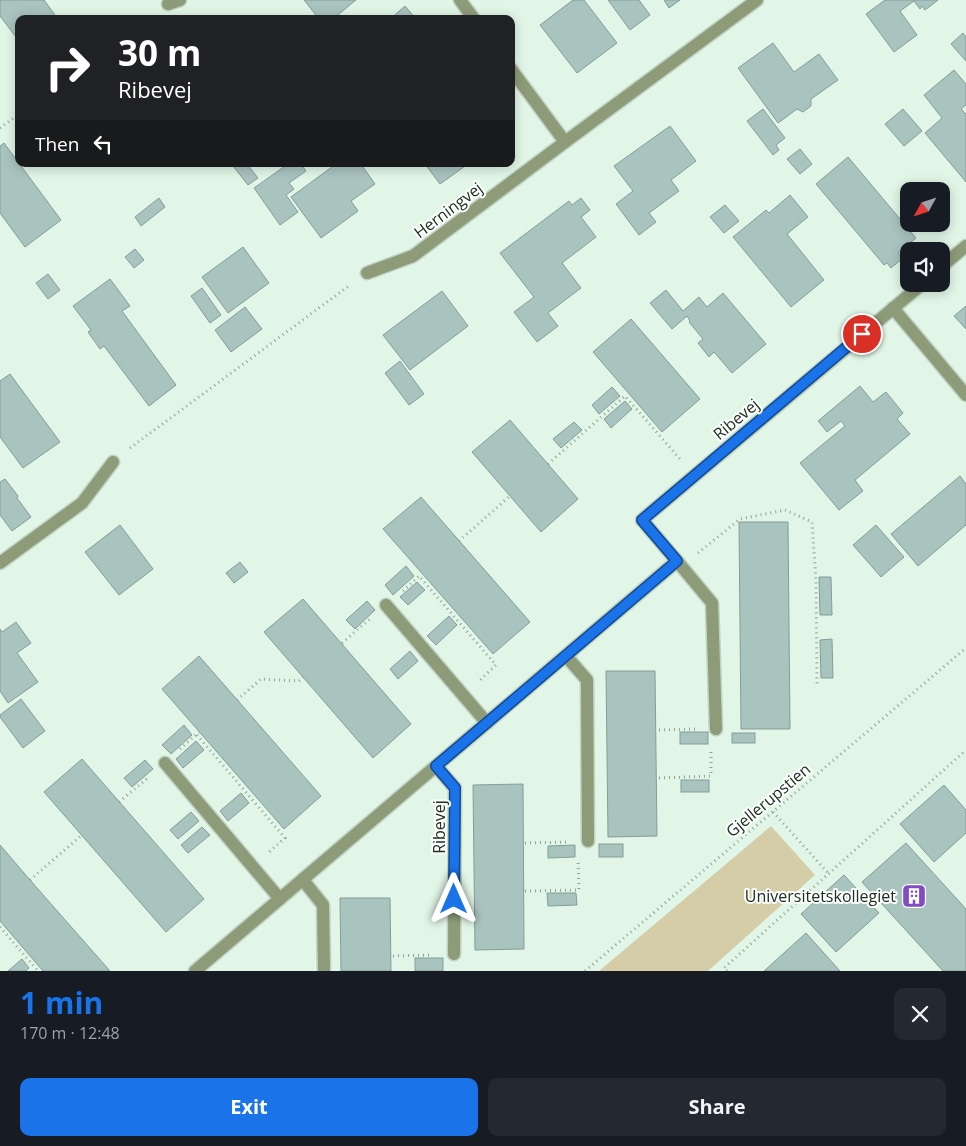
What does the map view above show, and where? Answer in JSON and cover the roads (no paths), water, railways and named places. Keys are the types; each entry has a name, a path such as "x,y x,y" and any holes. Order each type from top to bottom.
{"street":[{"path":"460,0 471,15"},
{"name":"Herningvej","path":"367,273 413,256 757,0"},
{"path":"515,74 565,142"},
{"path":"950,259 966,246"},
{"name":"Ribevej","path":"716,728 712,603 642,520 912,292"},
{"path":"893,308 966,396"},
{"path":"0,563 82,504 113,462"},
{"name":"Ribevej","path":"195,971 677,561"},
{"path":"386,605 487,722"},
{"path":"566,656 587,680 588,841"},
{"path":"165,763 280,899"},
{"name":"Ribevej","path":"436,766 455,788 454,954"},
{"path":"302,880 324,905 324,971"}],"place":[{"name":"Universitetskollegiet","path":"914,896"}]}
